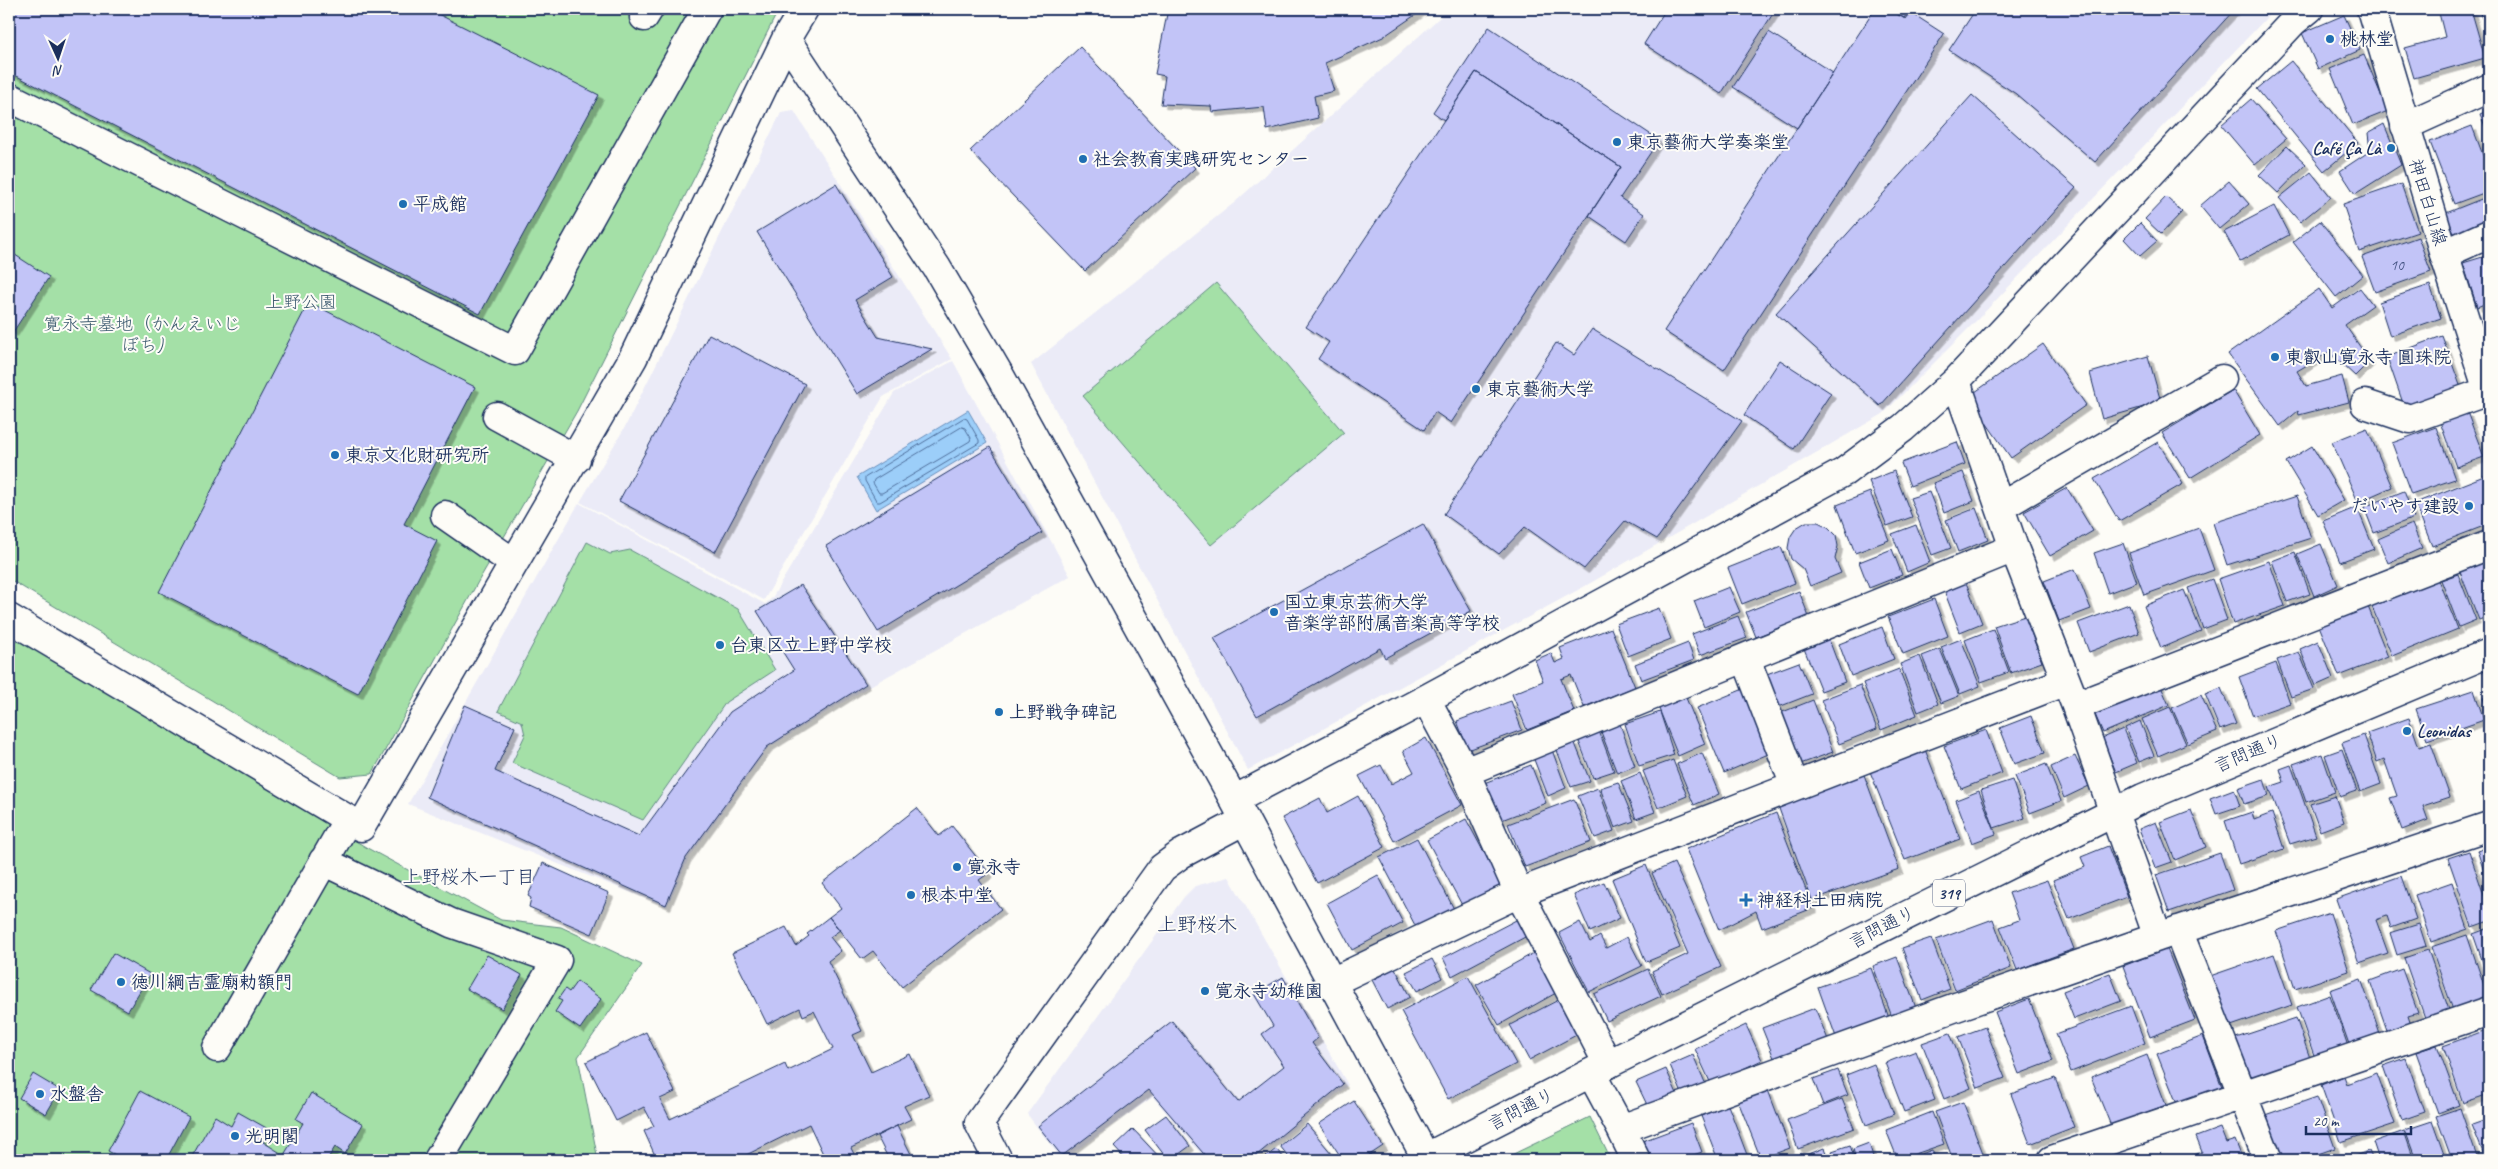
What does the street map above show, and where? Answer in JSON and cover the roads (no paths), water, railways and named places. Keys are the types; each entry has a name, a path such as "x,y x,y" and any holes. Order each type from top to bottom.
{"street":[{"path":"9,97 515,351 707,9"},
{"path":"9,618 361,827 633,358 786,39 804,9"},
{"path":"998,1160 979,1123 1162,868 1239,810 1426,699 1844,472 1903,428 1956,381 2293,22 2309,9"},
{"name":"神田白山線","path":"2371,9 2444,254 2489,393"},
{"path":"786,39 937,268 994,366 1239,810 1332,982 1424,1159"},
{"path":"2405,126 2489,88"},
{"path":"2444,254 2489,234"},
{"path":"2000,507 2222,379"},
{"path":"1956,381 2014,548 2076,706 2114,812 2168,934 2244,1096 2268,1160"},
{"path":"2365,404 2410,419 2489,393"},
{"path":"497,416 576,458"},
{"path":"445,515 514,563"},
{"path":"2076,706 2489,545"},
{"path":"1465,772 1746,659 2014,548"},
{"name":"言問通り","path":"1424,1159 2143,798 2489,653"},
{"path":"1746,659 1795,786"},
{"path":"1332,982 1519,893 2066,681"},
{"path":"1426,699 1465,772 1600,1069 1621,1129 1636,1160"},
{"path":"217,1048 348,819"},
{"path":"1621,1129 1956,1007 2489,826"},
{"path":"323,861 451,923 557,960 438,1160"},
{"path":"2052,1160 2121,1149 2244,1096 2489,1011"}],"water":[{"path":"968,410 987,443 876,510 857,477"}],"place":[{"name":"桃林堂","path":"2330,39"},
{"name":"東京藝術大学奏楽堂","path":"1617,142"},
{"name":"Café Ça Là","path":"2391,148"},
{"name":"社会教育実践研究センター","path":"1083,159"},
{"name":"平成館","path":"403,204"},
{"name":"東叡山寛永寺 圓珠院","path":"2275,357"},
{"name":"東京藝術大学","path":"1476,389"},
{"name":"東京文化財研究所","path":"335,455"},
{"name":"だいやす建設","path":"2469,506"},
{"name":"国立東京芸術大学 音楽学部附属音楽高等学校","path":"1274,612"},
{"name":"台東区立上野中学校","path":"720,645"},
{"name":"上野戦争碑記","path":"999,712"},
{"name":"Leonidas","path":"2407,731"},
{"name":"寛永寺","path":"957,867"},
{"name":"根本中堂","path":"911,895"},
{"name":"神経科土田病院","path":"1746,900"},
{"name":"徳川綱吉霊廟勅額門","path":"121,982"},
{"name":"寛永寺幼稚園","path":"1205,991"},
{"name":"水盤舎","path":"40,1094"},
{"name":"光明閣","path":"235,1136"}],"district":[{"name":"上野桜木一丁目","path":"469,876"},
{"name":"上野桜木","path":"1197,924"}],"park label":[{"name":"上野公園","path":"301,302"},
{"name":"寛永寺墓地（かんえいじ ぼち)","path":"142,334"}]}
